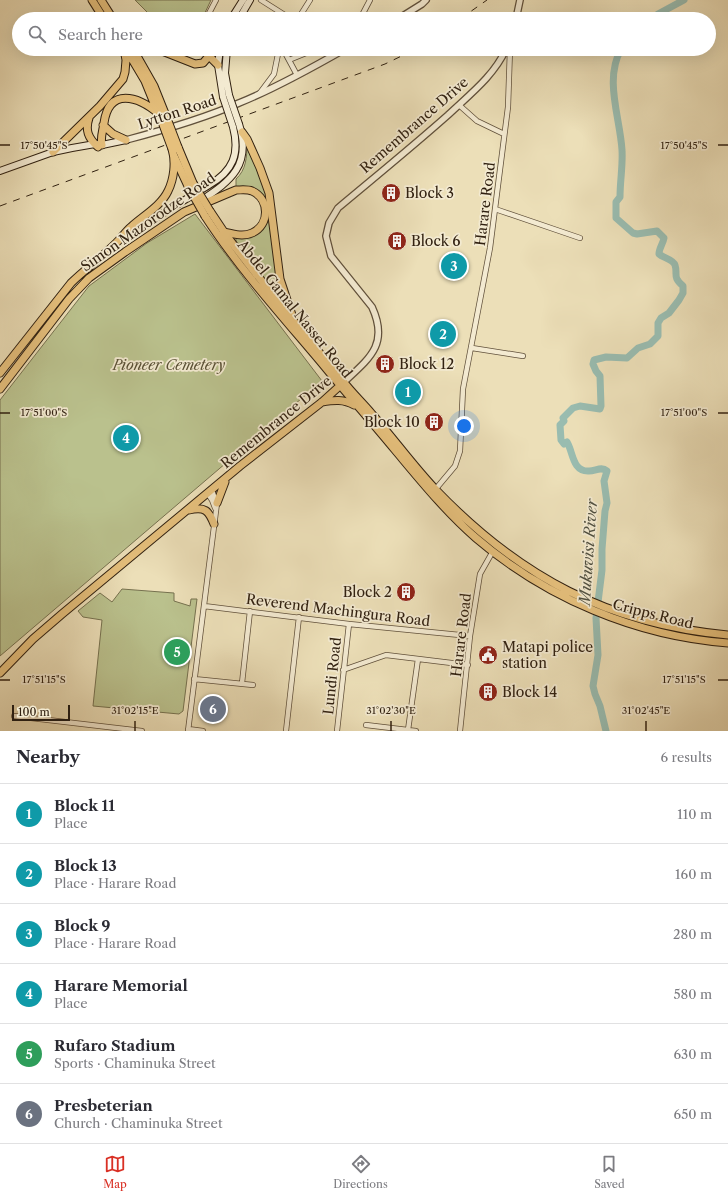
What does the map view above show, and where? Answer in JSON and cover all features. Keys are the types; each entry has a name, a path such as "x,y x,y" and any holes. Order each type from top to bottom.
{"main road":[{"path":"92,0 100,12"},
{"path":"101,0 109,12"},
{"path":"235,12 243,0"},
{"path":"243,12 250,0"},
{"path":"53,152 89,118 123,79 125,72 125,56"},
{"name":"Abdel Gamal Nasser Road","path":"129,56 145,81 158,114 165,122"},
{"name":"Abdel Gamal Nasser Road","path":"137,56 154,86 174,149 191,185 207,214 245,270 342,384 372,414 434,491"},
{"path":"174,56 195,64 203,63 209,56 218,65"},
{"path":"219,56 218,65 226,96"},
{"path":"226,56 225,73 226,96"},
{"name":"Simon Mazorodze Road","path":"0,389 69,299 89,278 130,248 214,192 233,176 240,165 242,156 242,132 226,96"},
{"name":"Simon Mazorodze Road","path":"0,373 71,283 82,272 120,240 209,185 230,168 235,154 236,136 226,96"},
{"path":"89,118 87,132 90,139 98,145 101,138 105,114 114,102 122,99 140,101 158,114"},
{"path":"103,125 113,134 126,140"},
{"path":"242,132 247,139 260,168 269,193 280,279 293,320"},
{"name":"Lytton Road","path":"0,171 53,152 126,140"},
{"name":"Lytton Road","path":"43,156 93,149 98,145"},
{"path":"120,240 126,232 161,201 168,191 172,181 174,149"},
{"path":"184,212 236,190 249,190 261,198 264,202 266,212 262,225 257,230 252,233 240,235 224,232"},
{"name":"Abdel Gamal Nasser Road","path":"207,214 224,232 250,268 293,320 358,407 468,530 495,549"},
{"name":"Remembrance Drive","path":"0,673 33,639 62,614 226,480 240,466 322,402 342,384"},
{"path":"322,402 336,400 348,401 358,407"},
{"path":"217,506 226,480"},
{"path":"187,511 196,508 205,510 210,515 214,524"},
{"name":"Cripps Road","path":"495,549 508,562 535,580 627,623 674,634 728,643"},
{"name":"Cripps Road","path":"600,610 657,624 728,635"}],"street":[{"path":"210,12 216,0"},
{"path":"261,0 279,12"},
{"path":"302,12 310,0"},
{"path":"364,12 370,0"},
{"path":"409,12 426,0"},
{"path":"517,12 520,0"},
{"path":"258,95 274,74 278,56"},
{"path":"287,56 297,75"},
{"path":"289,60 299,56"},
{"name":"Lytton Road","path":"126,140 152,134 223,110 258,95 332,56"},
{"name":"Remembrance Drive","path":"342,384 372,354 377,343 379,327 372,307 331,256 326,236 329,223 338,208 431,130 477,89 495,69 502,56"},
{"name":"Harare Road","path":"434,491 451,472 458,458 463,389 490,254 508,107 510,56"},
{"path":"459,105 477,120 504,134"},
{"path":"495,209 580,238"},
{"path":"472,348 523,356"},
{"path":"203,731 188,730 217,506 210,493"},
{"name":"Harare Road","path":"460,731 470,636 480,574 495,549"},
{"name":"Reverend Machingura Road","path":"204,606 349,624 470,636"},
{"path":"242,683 250,611"},
{"path":"286,731 299,617"},
{"name":"Lundi Road","path":"337,731 349,624"},
{"path":"344,670 386,655 468,665"},
{"path":"408,730 418,659"},
{"path":"194,679 253,685"},
{"path":"14,716 142,731"},
{"path":"366,725 416,731"}],"green space":[{"path":"135,0 211,0 205,12 147,12"},
{"path":"247,144 267,194 280,287 271,287 236,242 236,237 251,238 264,228 268,215 264,198 236,187 236,179 244,167 247,154"},
{"name":"Pioneer Cemetery","path":"195,214 322,381 0,656 0,400 89,286 147,243"},
{"path":"122,589 174,593 174,601 190,606 191,599 197,599 183,711 179,714 93,706 102,620 83,617 78,611 100,593 112,602"}],"waterway":[{"name":"Mukuvisi River","path":"662,12 684,0"},
{"name":"Mukuvisi River","path":"606,731 593,686 598,655 596,618 602,570 602,549 607,503 604,481 607,471 601,469 589,471 579,468 576,465 567,442 564,444 561,440 560,425 564,421 563,418 573,408 580,406 600,409 600,376 593,364 594,360 606,357 627,358 638,348 650,344 658,336 658,323 661,318 669,313 683,293 683,286 676,278 676,268 674,263 659,254 664,238 657,231 637,234 633,233 616,218 616,202 620,197 622,156 621,137 613,86 616,61 618,56"}],"railway":[{"path":"470,12 487,0"},
{"path":"0,206 385,64 402,56"}],"place":[{"name":"Block 3","path":"391,193"},
{"name":"Block 6","path":"397,241"},
{"name":"Block 9","path":"454,266"},
{"name":"Block 13","path":"443,334"},
{"name":"Block 12","path":"385,364"},
{"name":"Block 11","path":"408,392"},
{"name":"Block 10","path":"434,422"},
{"name":"Harare Memorial","path":"126,438"},
{"name":"Block 2","path":"406,592"},
{"name":"Rufaro Stadium","path":"177,652"},
{"name":"Matapi police station","path":"488,655"},
{"name":"Block 14","path":"488,692"},
{"name":"Presbeterian","path":"213,709"}]}
